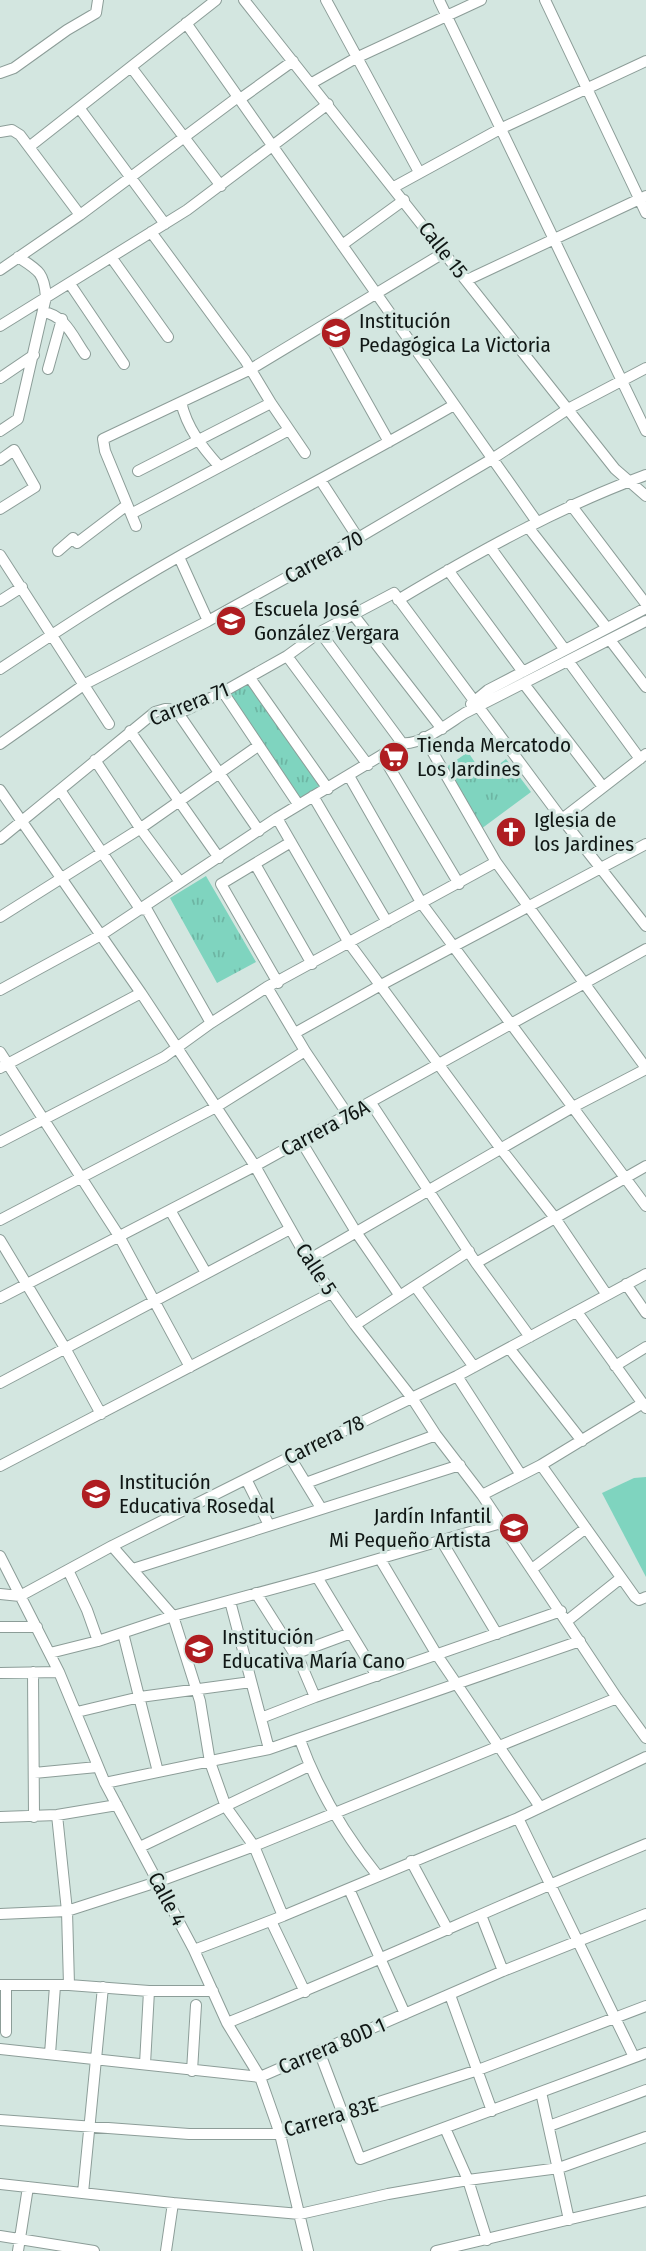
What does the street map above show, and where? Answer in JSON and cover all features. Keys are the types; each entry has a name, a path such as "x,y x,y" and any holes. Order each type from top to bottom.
{"street":[{"path":"0,74 14,68 96,13 98,0"},
{"path":"29,147 216,0"},
{"name":"Calle 15","path":"244,0 615,469 646,496"},
{"path":"326,0 419,172"},
{"path":"439,0 646,431"},
{"path":"312,83 356,58 481,0"},
{"path":"545,0 586,88 643,198 646,213"},
{"path":"186,23 492,460 532,525 607,628"},
{"path":"0,270 293,61"},
{"path":"394,187 500,129 646,61"},
{"path":"131,67 221,186"},
{"path":"0,326 165,224 221,186 328,104"},
{"path":"80,109 165,224"},
{"path":"0,132 16,132 79,215"},
{"path":"467,280 643,198"},
{"path":"342,245 404,200"},
{"path":"151,232 251,369 271,404 305,453"},
{"path":"136,526 105,451 103,439 251,369 445,253"},
{"path":"0,431 18,419 46,297 45,281 40,271 18,257"},
{"path":"111,257 168,337"},
{"path":"70,284 124,364"},
{"path":"43,312 62,319 85,354"},
{"path":"48,369 62,319"},
{"path":"324,326 389,442"},
{"path":"0,378 34,355"},
{"name":"Carrera 70","path":"0,744 85,684 208,621 358,538 492,460 568,409 646,368"},
{"path":"181,402 198,441 219,466"},
{"path":"138,471 271,404"},
{"path":"0,669 179,557 321,481 454,405"},
{"path":"58,551 73,538 77,543 129,509 289,430"},
{"path":"0,460 14,450 36,487 0,509"},
{"name":"Carrera 71","path":"0,839 155,712 186,709 223,692 287,656 352,613 396,596 572,505 646,475"},
{"path":"321,481 358,538"},
{"path":"0,990 101,935 298,804 328,789 402,743 410,744 442,729 476,704 488,690 646,606 572,505"},
{"path":"490,547 565,650"},
{"path":"0,555 109,724"},
{"path":"179,557 208,621"},
{"path":"448,570 523,672"},
{"path":"0,601 22,587"},
{"path":"396,596 646,926"},
{"path":"352,613 442,729"},
{"path":"476,704 524,684 646,621"},
{"path":"320,632 402,743"},
{"path":"610,640 646,687"},
{"path":"287,656 368,765"},
{"path":"562,818 643,757 569,662"},
{"path":"250,678 328,789"},
{"path":"524,684 603,787"},
{"path":"223,692 298,804"},
{"path":"176,710 259,831"},
{"path":"130,731 219,858"},
{"path":"308,1260 573,1107 646,1068 496,862 424,737"},
{"path":"0,917 140,828 258,746"},
{"path":"382,755 459,884"},
{"path":"95,760 140,828 180,881"},
{"path":"349,776 422,904 646,1206"},
{"name":"Calle 5","path":"0,790 63,878 216,1107 254,1166 308,1260 482,1494 646,1738"},
{"path":"60,790 140,909 147,910 211,1023"},
{"path":"313,796 387,922"},
{"path":"277,818 349,943 555,1218 607,1295"},
{"path":"278,983 220,884 291,842"},
{"path":"295,1033 646,844"},
{"path":"0,1142 177,1049 211,1023 267,987 496,862"},
{"path":"255,864 312,964"},
{"name":"Carrera 76A","path":"0,1298 301,1141 646,949"},
{"path":"267,987 305,1051 348,1115"},
{"path":"4,1066 141,993"},
{"path":"0,1220 216,1107 305,1051"},
{"path":"0,1052 4,1066 81,1176 119,1236 190,1367"},
{"path":"371,1103 476,1263 530,1337"},
{"path":"301,1141 356,1232 400,1296"},
{"path":"476,1263 646,1166"},
{"path":"170,1210 205,1273"},
{"path":"0,1383 290,1229"},
{"path":"0,1240 101,1414"},
{"path":"355,1325 469,1251"},
{"name":"Carrera 78","path":"20,1596 246,1479 457,1376 646,1274"},
{"path":"626,1284 646,1313"},
{"path":"415,1286 474,1367"},
{"path":"0,1466 331,1293"},
{"path":"482,1494 541,1465 644,1406 577,1311"},
{"path":"509,1348 582,1441"},
{"path":"615,1366 646,1348"},
{"path":"457,1376 521,1475"},
{"path":"306,1483 436,1435"},
{"path":"290,1457 321,1508"},
{"path":"133,1569 460,1465"},
{"path":"541,1465 635,1597 639,1600 646,1597"},
{"path":"246,1479 268,1525"},
{"path":"50,1653 501,1523"},
{"path":"531,1569 586,1528"},
{"path":"441,1540 497,1634"},
{"path":"113,1546 173,1616 196,1688 210,1762 226,1807 254,1846 283,1916"},
{"name":"Calle 4","path":"0,1556 59,1672 97,1767 194,1950 228,2023 260,2077 280,2134 308,2251"},
{"path":"380,1559 438,1655 540,1807"},
{"path":"68,1570 98,1641"},
{"path":"317,1577 377,1676"},
{"path":"567,1621 621,1578"},
{"path":"256,1593 308,1676 315,1697"},
{"path":"0,1594 20,1596"},
{"path":"230,1601 269,1749"},
{"path":"261,1718 561,1611"},
{"path":"0,1627 37,1627"},
{"path":"122,1633 158,1772"},
{"path":"294,1654 351,1633"},
{"path":"105,1783 269,1749 300,1740 580,1641"},
{"path":"0,1672 59,1672"},
{"path":"33,1672 34,1817"},
{"path":"77,1712 140,1697 251,1682"},
{"path":"0,1914 67,1911 157,1882 334,1814 617,1698"},
{"path":"300,1740 309,1766 334,1814 378,1876"},
{"path":"194,1950 271,1921 518,1818 646,1757"},
{"path":"140,1847 309,1766"},
{"path":"34,1773 97,1767"},
{"path":"0,1817 57,1815 117,1805"},
{"path":"57,1815 67,1911 69,1985"},
{"path":"518,1818 634,2057"},
{"path":"228,2023 381,1960 646,1844"},
{"path":"411,1861 448,1930"},
{"path":"349,1889 405,2014"},
{"name":"Carrera 80D 1","path":"0,2049 260,2077 503,1971 646,1914"},
{"path":"481,1915 503,1971"},
{"path":"271,1921 305,1992"},
{"path":"6,2032 3,1985 213,1991"},
{"path":"50,2054 55,1986"},
{"path":"83,2193 103,1987"},
{"path":"145,2064 149,1991"},
{"path":"450,1994 492,2111"},
{"path":"192,2071 196,2005"},
{"name":"Carrera 83E","path":"0,2120 189,2134 280,2134 478,2070 646,2006"},
{"path":"319,2051 360,2160 646,2053"},
{"path":"549,2126 646,2090"},
{"path":"541,2092 569,2220"},
{"path":"445,2128 468,2180 487,2239"},
{"path":"0,2184 300,2214 388,2194 559,2168 646,2137"},
{"path":"18,2251 28,2188"},
{"path":"436,2251 646,2201"},
{"path":"166,2251 173,2203"},
{"path":"0,2236 94,2251"}],"green space":[{"path":"248,681 321,787 297,800 225,693"},
{"path":"468,752 484,776 506,759 531,792 481,829 445,768"},
{"path":"206,876 256,962 217,983 170,898"},
{"path":"646,1477 646,1577 602,1493 634,1478"}],"place":[{"name":"Institución Pedagógica La Victoria","path":"336,333"},
{"name":"Escuela José González Vergara","path":"231,621"},
{"name":"Tienda Mercatodo Los Jardines","path":"394,757"},
{"name":"Iglesia de los Jardines","path":"511,832"},
{"name":"Institución Educativa Rosedal","path":"96,1494"},
{"name":"Jardín Infantil Mi Pequeño Artista","path":"514,1528"},
{"name":"Institución Educativa María Cano","path":"199,1649"}]}
